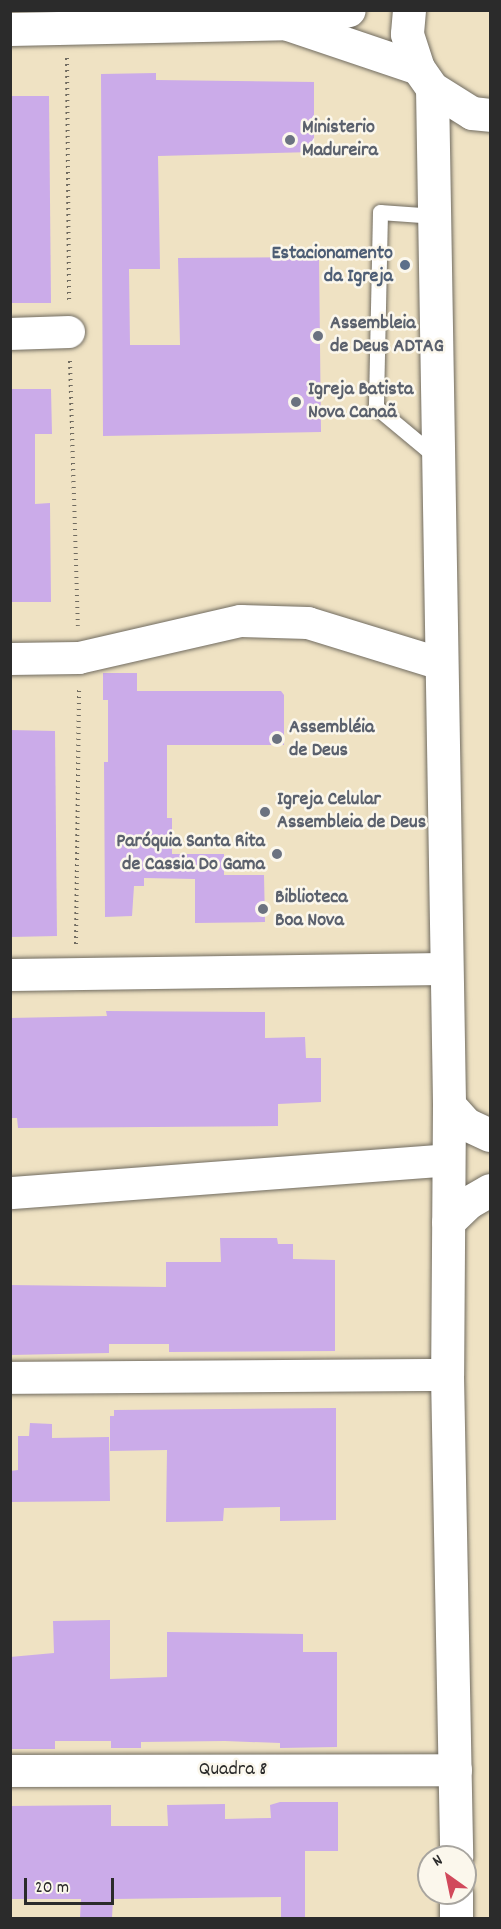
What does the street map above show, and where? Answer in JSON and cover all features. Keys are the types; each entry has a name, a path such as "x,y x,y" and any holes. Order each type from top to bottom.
{"main road":[{"path":"10,29 286,23 349,10"},
{"path":"409,10 407,34 425,78 435,216 445,969 449,1105 447,1375 456,1845"},
{"path":"286,23 425,78 472,113 490,115"},
{"path":"449,1105 466,1124 490,1134"},
{"path":"448,1222 469,1202 490,1190"}],"street":[{"path":"10,334 69,332"},
{"path":"10,659 80,658 242,621 308,623 441,664"},
{"path":"10,975 445,969"},
{"path":"12,1193 449,1160"},
{"path":"10,1377 447,1375"},
{"name":"Quadra 8","path":"10,1771 456,1770"}],"lane":[{"path":"435,216 380,212 376,406 438,459"}],"path":[{"path":"67,29 69,332 80,658 76,975"}],"building":[{"path":"156,73 156,80 314,82 314,152 158,156 160,269 129,269 130,345 180,345 178,258 319,257 321,432 103,436 101,74"},
{"path":"10,96 49,96 51,303 10,303"},
{"path":"10,389 51,389 52,434 35,434 35,504 50,503 51,602 10,602"},
{"path":"103,673 137,673 137,691 281,691 284,695 284,745 167,745 167,818 172,818 172,854 224,854 224,875 264,875 265,922 195,923 195,879 144,878 144,886 134,886 132,916 105,917 104,762 108,762 108,700 103,700"},
{"path":"10,730 55,731 57,936 10,937"},
{"path":"106,1011 265,1012 265,1038 305,1037 306,1058 321,1058 321,1102 278,1104 278,1126 18,1128 17,1118 10,1118 10,1018 107,1016"},
{"path":"220,1238 277,1238 278,1244 293,1244 293,1259 335,1260 335,1351 169,1352 169,1344 109,1344 109,1353 10,1355 10,1285 166,1287 166,1262 221,1262"},
{"path":"336,1408 336,1520 280,1521 280,1507 224,1508 223,1521 166,1522 167,1450 110,1451 110,1416 114,1416 114,1410"},
{"path":"30,1423 52,1424 52,1438 109,1437 110,1501 10,1502 10,1471 18,1470 18,1436 29,1436"},
{"path":"110,1620 110,1679 167,1677 167,1632 303,1634 303,1652 337,1652 337,1747 280,1748 280,1743 225,1741 141,1742 141,1748 111,1748 111,1741 55,1741 55,1749 10,1749 10,1657 54,1653 53,1621"},
{"path":"280,1802 338,1802 338,1851 305,1851 305,1917 281,1917 281,1897 113,1899 112,1918 80,1918 81,1899 10,1899 10,1806 111,1805 111,1826 168,1826 167,1805 225,1804 225,1819 271,1818 270,1805"}],"place":[{"name":"Ministerio Madureira","path":"290,140"},
{"name":"Estacionamento da Igreja","path":"405,265"},
{"name":"Assembleia de Deus ADTAG","path":"318,336"},
{"name":"Igreja Batista Nova Canaã","path":"296,402"},
{"name":"Assembléia de Deus","path":"277,739"},
{"name":"Igreja Celular Assembleia de Deus","path":"265,812"},
{"name":"Paróquia Santa Rita de Cassia Do Gama","path":"277,854"},
{"name":"Biblioteca Boa Nova","path":"263,909"}]}
